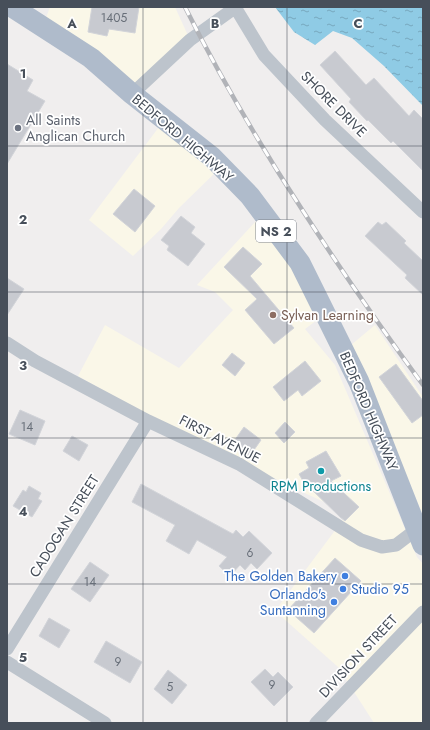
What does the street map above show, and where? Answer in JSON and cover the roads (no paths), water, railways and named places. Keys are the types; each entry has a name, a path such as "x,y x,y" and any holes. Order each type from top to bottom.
{"main road":[{"name":"BEDFORD HIGHWAY","path":"12,7 91,58 132,94 212,157 250,196 300,263 359,382 420,537"}],"street":[{"path":"132,94 190,40 236,7"},
{"name":"SHORE DRIVE","path":"236,7 264,55 325,120 423,212"},
{"name":"FIRST AVENUE","path":"7,342 35,361 148,421 239,464 361,540 382,547 396,545 420,537"},
{"name":"CADOGAN STREET","path":"7,649 148,421"},
{"name":"DIVISION STREET","path":"316,723 423,612"},
{"path":"7,662 105,723"}],"water":[{"path":"275,7 423,7 423,106 384,66 352,38 333,31 315,45 294,32"}],"railway":[{"path":"185,7 226,85 287,186 347,277 423,385"}],"place":[{"name":"All Saints Anglican Church","path":"18,128"},
{"name":"Sylvan Learning","path":"273,315"},
{"name":"RPM Productions","path":"321,471"},
{"name":"The Golden Bakery","path":"345,576"},
{"name":"Studio 95","path":"343,589"},
{"name":"Orlando's Suntanning","path":"334,602"}]}
